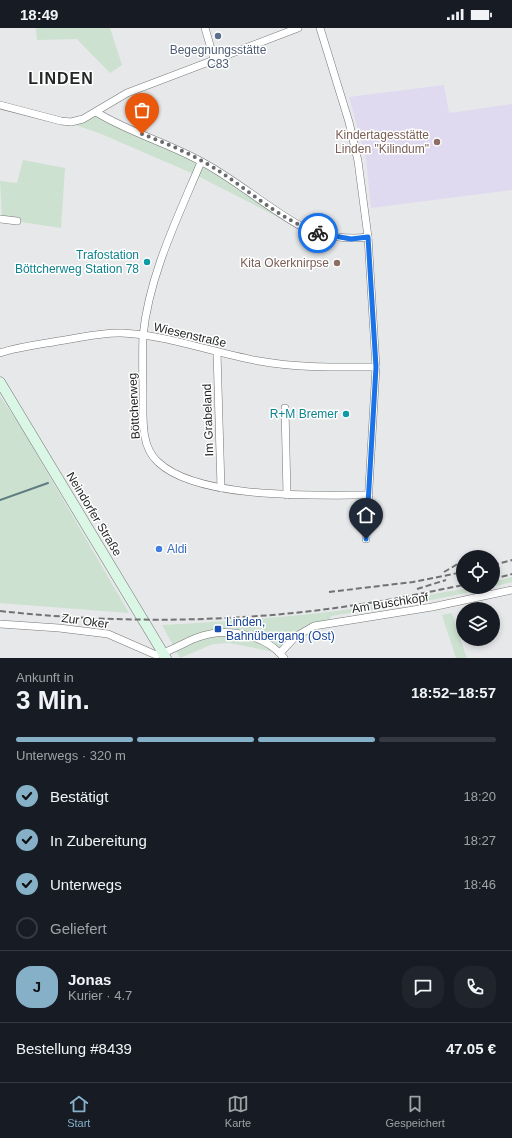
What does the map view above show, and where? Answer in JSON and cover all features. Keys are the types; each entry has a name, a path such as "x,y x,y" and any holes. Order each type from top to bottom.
{"street":[{"path":"205,28 214,59"},
{"path":"0,105 61,121 71,122 83,119 127,93 298,28"},
{"path":"320,28 349,122 358,161 368,237 376,367 366,539"},
{"path":"96,112 117,125 154,139 201,162 306,229 325,235 351,239 368,237"},
{"name":"Böttcherweg","path":"201,162 170,236 155,280 144,336 144,431 148,448 158,463 170,471 198,482 220,488 287,495 369,494"},
{"path":"0,219 17,221"},
{"name":"Wiesenstraße","path":"0,353 15,348 103,333 144,336 283,365 313,367 376,367"},
{"name":"Im Grabeland","path":"216,352 220,488"},
{"name":"Neindorfer Straße","path":"0,382 165,656"},
{"path":"284,408 287,495"},
{"name":"Am Buschkopf","path":"282,655 295,637 314,626 432,608 512,590"},
{"name":"Zur Oker","path":"0,624 99,633 119,638 149,653 165,656"},
{"path":"165,656 196,638 219,632 232,632 254,637 282,655"}],"shaded area":[{"name":"Kindertagesstätte Linden \"Kilindum\"","path":"444,85 449,113 512,104 512,190 371,208 366,159 349,97"}],"green space":[{"path":"36,28 110,28 122,65 110,73 77,39 37,40"},
{"path":"96,112 201,162 293,222 282,219 196,175 71,122"},
{"path":"23,160 65,168 61,228 2,219 0,181 17,183"},
{"path":"0,396 22,429 129,613 0,603"},
{"path":"512,577 512,582 500,585 500,580"},
{"path":"456,590 456,594 462,594 422,602 331,616 328,624 314,626 280,653 229,643 213,644 180,658 162,625 290,616 383,604"},
{"path":"452,613 456,625 456,646 463,646 467,658 456,658 442,615"}],"waterway":[{"path":"0,500 48,483"}],"railway":[{"path":"500,563 512,560"},
{"path":"444,572 456,565"},
{"path":"329,592 413,582 456,573"},
{"path":"500,577 512,574"},
{"path":"417,589 446,580"},
{"path":"0,611 135,620 227,618 272,615 362,604 456,586"}],"way so far":[{"path":"142,134 220,172 293,222 318,233"}],"place":[{"name":"Begegnungsstätte C83","path":"218,36"},
{"name":"Kindertagesstätte Linden \"Kilindum\"","path":"437,142"},
{"name":"Trafostation Böttcherweg Station 78","path":"147,262"},
{"name":"Kita Okerknirpse","path":"337,263"},
{"name":"R+M Bremer","path":"346,414"},
{"name":"Aldi","path":"159,549"},
{"name":"Linden, Bahnübergang (Ost)","path":"218,629"}],"district":[{"name":"LINDEN","path":"61,78"}],"route":[{"path":"318,233 351,239 368,237 376,347 376,367 366,539"}]}
